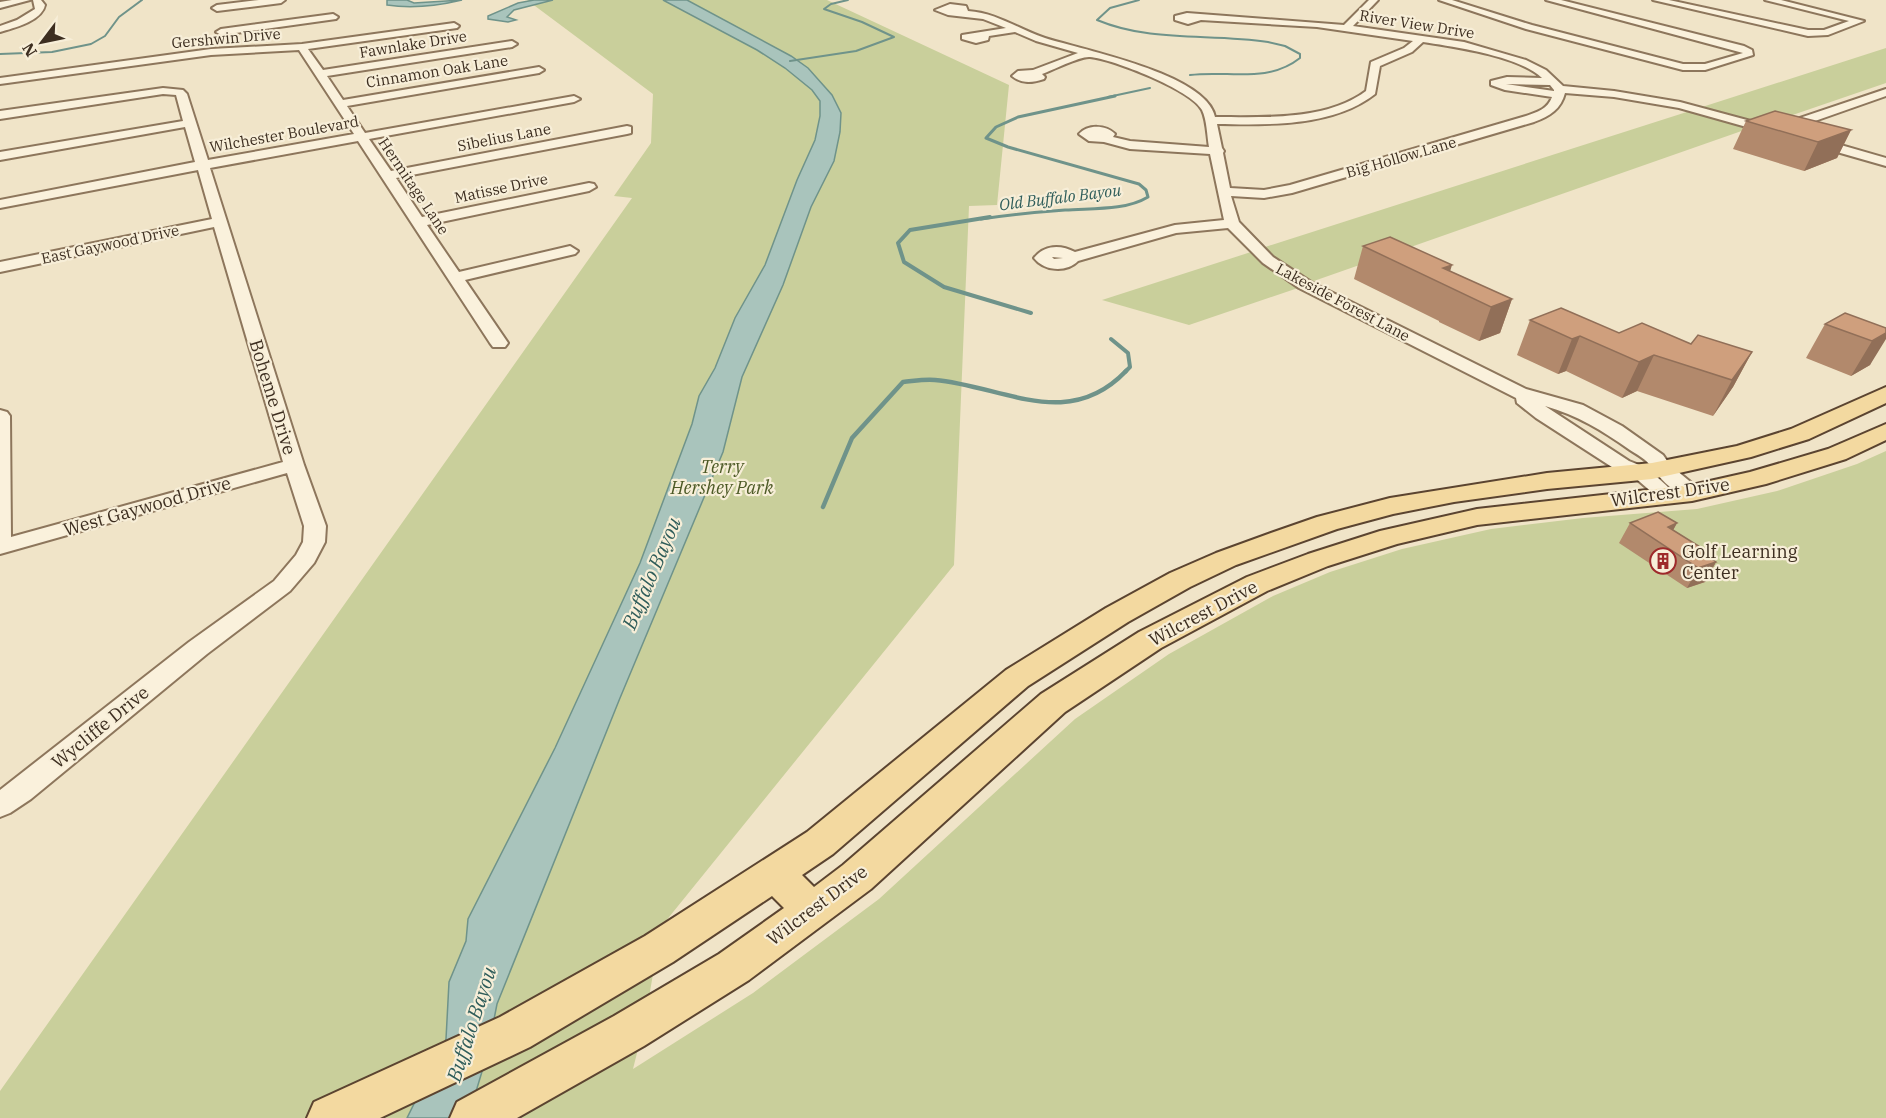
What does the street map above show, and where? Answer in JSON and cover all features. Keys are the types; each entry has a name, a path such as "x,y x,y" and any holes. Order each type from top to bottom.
{"main road":[{"name":"Wilcrest Drive","path":"472,1118 629,1031 734,967 856,877 1053,703 1150,640 1257,584 1318,560 1390,537 1477,517 1578,504 1665,483 1742,452 1791,437 1886,394"},
{"name":"Wilcrest Drive","path":"330,1118 515,1032 633,965 820,843 1017,678 1117,615 1180,580 1226,559 1327,523 1390,506 1466,492 1665,483 1782,471 1838,454 1886,431"},
{"path":"775,873 811,910"}],"street":[{"path":"0,5 26,0"},
{"path":"0,29 20,22 39,10 40,5 36,0"},
{"path":"225,50 217,4 281,0"},
{"path":"1346,28 1374,0"},
{"path":"1443,0 1618,50 1695,68 1743,57 1748,52 1550,0"},
{"path":"1657,0 1796,32 1818,34 1859,21 1842,15 1769,0"},
{"name":"Lakeside Forest Lane","path":"963,12 994,19 1049,42 1088,53 1189,90 1204,101 1211,120 1232,223 1257,252 1283,272 1519,393 1529,405 1591,442 1622,465 1665,483"},
{"path":"221,32 333,17"},
{"name":"River View Drive","path":"1197,18 1283,21 1464,45 1506,56 1542,72 1558,89 1624,95 1680,105 1886,162"},
{"name":"Gershwin Drive","path":"0,81 111,61 225,50 302,47 454,26"},
{"path":"982,36 1015,29"},
{"path":"1211,120 1284,119 1313,115 1353,103 1371,92 1375,64 1408,50 1422,38"},
{"name":"Fawnlake Drive","path":"319,74 512,44"},
{"name":"Hermitage Lane","path":"302,47 499,343"},
{"path":"1034,73 1088,53"},
{"name":"Cinnamon Oak Lane","path":"340,104 539,70"},
{"name":"Big Hollow Lane","path":"1225,192 1264,194 1292,189 1530,119 1549,112 1559,101 1558,89"},
{"name":"Boheme Drive","path":"0,115 163,91 179,92 183,99 294,465 315,526 314,542 306,558 282,586 198,648"},
{"path":"1774,130 1886,92"},
{"name":"Wilchester Boulevard","path":"0,204 202,165 574,99"},
{"path":"0,156 190,123"},
{"name":"Sibelius Lane","path":"388,176 627,130"},
{"path":"1104,138 1130,145 1218,151"},
{"name":"Matisse Drive","path":"419,222 589,187"},
{"name":"East Gaywood Drive","path":"0,267 220,222"},
{"path":"1071,258 1175,229 1232,223"},
{"path":"456,278 570,251"},
{"path":"0,416 0,546"},
{"name":"West Gaywood Drive","path":"0,546 294,465"},
{"name":"Wycliffe Drive","path":"0,805 21,791 198,648"}],"green space":[{"name":"Terry Hershey Park","path":"527,0 827,0 1009,85 997,205 969,206 954,565 661,927 645,1021 633,1069 753,993 879,899 1075,719 1169,654 1273,596 1330,572 1402,549 1491,529 1583,518 1697,509 1777,491 1857,464 1886,451 1886,1118 0,1118 0,1091 632,198 614,196 651,143 653,94"},
{"path":"1886,48 1886,83 1763,125 1699,108"},
{"path":"1693,110 1753,127 1311,282 1283,266 1262,248"},
{"path":"1251,252 1301,287 1189,325 1102,300"}],"water":[{"path":"387,0 407,0 414,3 462,0 416,7 387,5"},
{"path":"553,0 514,10 507,17 516,20 508,22 488,19 488,16 518,3"},
{"name":"Buffalo Bayou","path":"663,0 687,0 791,56 808,68 832,95 841,113 834,161 811,207 783,285 742,377 723,452 620,698 497,1004 487,1055 468,1118 407,1118 446,1039 449,982 466,941 468,919 555,748 640,563 692,424 699,396 715,368 735,318 765,265 797,180 815,140 820,116 820,101 812,90 785,68 757,50"}],"building":[{"path":"1775,111 1851,130 1818,142 1746,121"},
{"path":"1390,237 1452,265 1443,268 1512,299 1491,307 1363,246"},
{"path":"1561,308 1619,333 1642,323 1691,344 1698,335 1752,352 1732,380 1654,355 1639,362 1580,336 1572,339 1530,320"},
{"path":"1845,313 1886,328 1886,333 1872,341 1825,324"},
{"path":"1658,512 1677,523 1668,527 1713,555 1709,557 1716,562 1698,568 1630,523"}],"waterway":[{"path":"0,54 52,52 91,44 105,36 119,17 142,0"},
{"name":"Old Buffalo Bayou","path":"790,61 856,51 894,37 862,22 824,9 831,4 848,0"},
{"name":"Old Buffalo Bayou","path":"1139,0 1110,8 1097,20 1118,27 1160,35 1268,42 1285,46 1300,54 1300,58 1274,71 1190,75"},
{"name":"Old Buffalo Bayou","path":"1108,97 1150,88"},
{"name":"Old Buffalo Bayou","path":"981,219 1118,207 1148,197 1146,190 1139,184 1008,147 986,138 996,127 1018,117 1115,96"},
{"name":"Old Buffalo Bayou","path":"990,217 910,230 898,243 904,262 944,287 1031,313"},
{"name":"Old Buffalo Bayou","path":"1111,339 1128,353 1130,367 1126,371"},
{"name":"Old Buffalo Bayou","path":"823,507 852,438 903,382 935,380 1034,401 1058,402 1081,399 1104,389 1126,371"}],"place":[{"name":"Golf Learning Center","path":"1663,561"}]}
